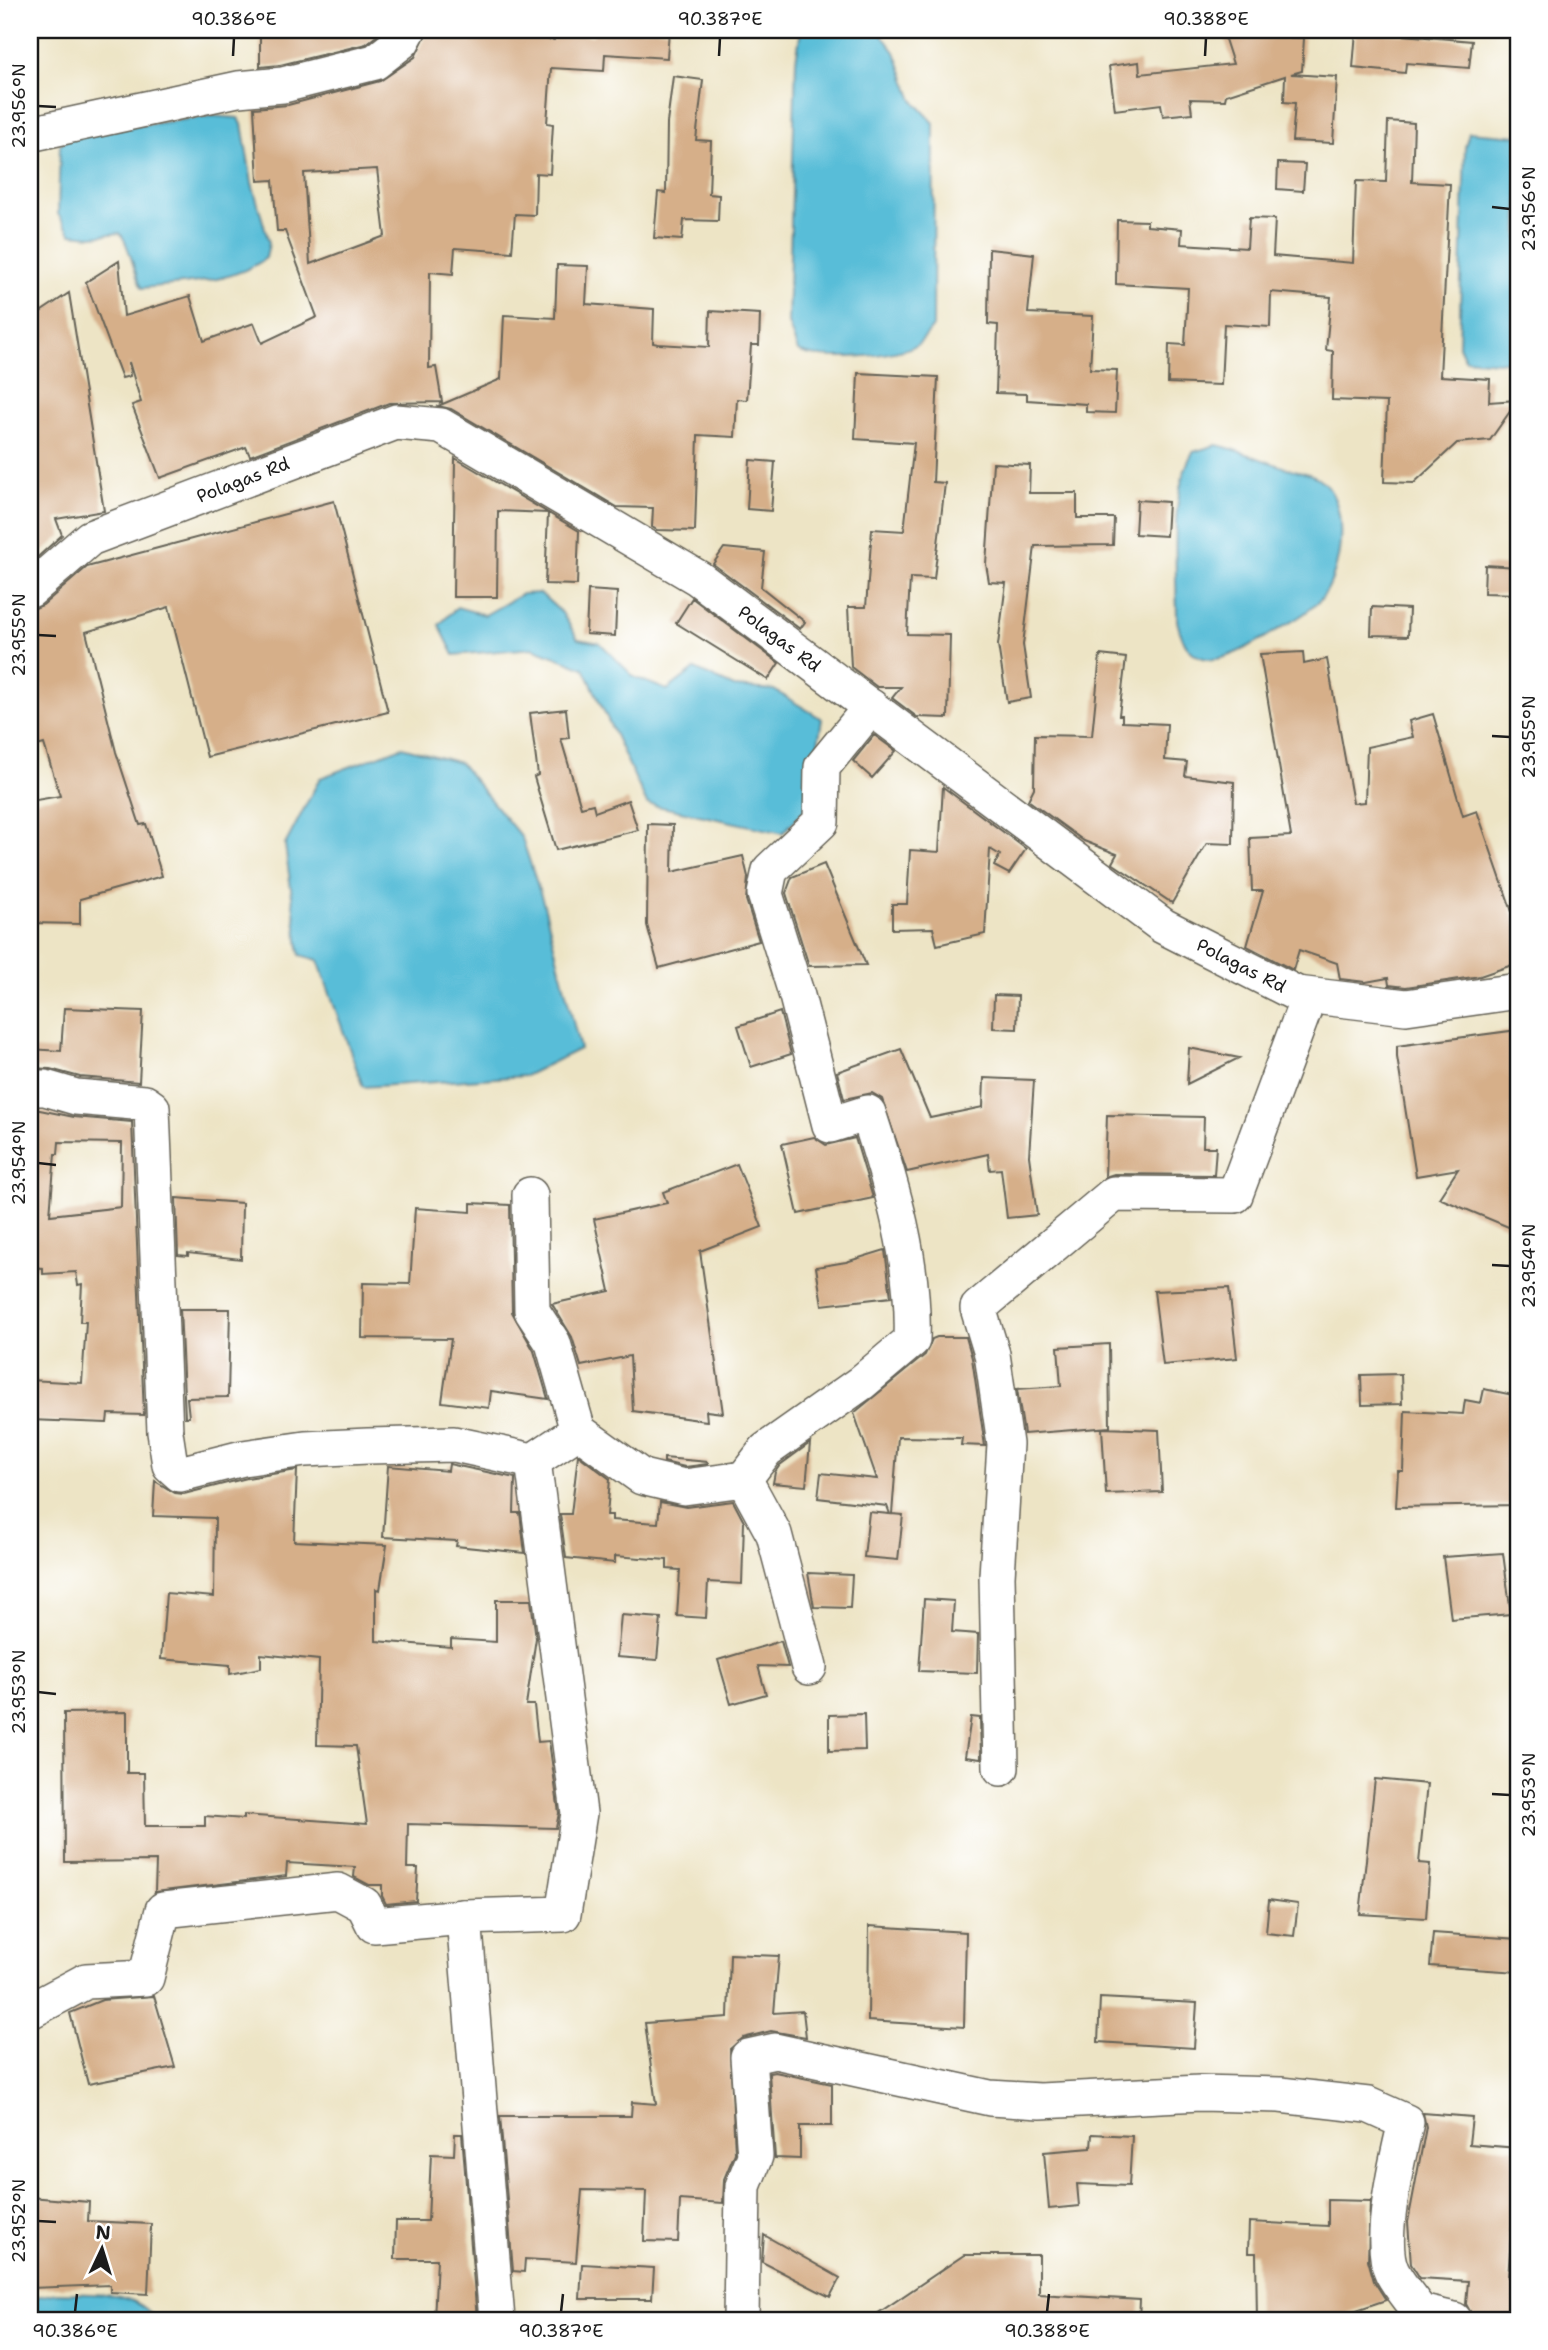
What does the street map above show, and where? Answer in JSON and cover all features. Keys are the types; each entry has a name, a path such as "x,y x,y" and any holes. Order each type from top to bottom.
{"street":[{"path":"30,134 238,89 283,85 374,62 402,41 408,30"},
{"name":"Polagas Rd","path":"30,590 90,538 187,499 396,422 442,426 698,578 1163,926 1297,994 1406,1007 1518,991"},
{"path":"530,1195 532,1311 553,1343 578,1431 642,1477 684,1487 744,1479 765,1450 861,1383 912,1340 908,1264 889,1175 868,1112 830,1125 797,996 765,894 769,870 821,822 822,767 871,707"},
{"path":"1001,1768 997,1576 1005,1444 992,1354 978,1308 1114,1194 1235,1195 1310,996"},
{"path":"30,1088 45,1088 76,1097 145,1103 152,1108 164,1419 170,1465 174,1472 180,1474 243,1458 305,1449 368,1446 454,1444 533,1461 578,1431"},
{"path":"30,2011 86,1981 146,1978 163,1910 338,1891 364,1905 374,1925 464,1917 563,1913 579,1813 533,1461"},
{"path":"744,1479 774,1534 809,1667"},
{"path":"464,1917 496,2320"},
{"path":"741,2320 743,2186 754,2156 748,2057 775,2051 990,2098 1040,2101 1200,2093 1280,2095 1334,2099 1391,2114 1406,2122 1394,2168 1390,2204 1388,2242 1391,2270 1420,2312 1454,2320"}],"water":[{"path":"801,30 878,30 895,52 913,100 934,123 933,327 918,344 908,348 877,355 840,357 808,354 798,351 788,323 796,60"},
{"path":"213,116 238,118 242,124 252,183 269,243 266,258 253,267 222,278 142,288 120,233 92,236 71,234 58,214 60,144 78,133"},
{"path":"1469,132 1518,136 1518,359 1498,362 1465,359 1459,346 1465,147"},
{"path":"1216,445 1318,478 1328,487 1335,500 1340,532 1332,580 1321,599 1293,621 1242,650 1215,659 1203,658 1192,652 1183,640 1177,621 1175,557 1177,511 1185,469 1193,452"},
{"path":"540,593 562,613 578,639 600,643 634,677 667,690 695,669 734,687 774,690 822,719 808,806 783,833 647,804 584,668 533,648 454,655 439,625 457,607 485,615 522,594"},
{"path":"402,747 460,763 522,838 544,905 580,1049 525,1076 363,1087 318,960 300,955 285,845 320,778"},
{"path":"58,2293 125,2298 147,2310 156,2320 30,2320 30,2298"}],"building":[{"path":"283,30 384,30 366,44 280,65 260,67 260,35 283,35"},
{"path":"428,30 464,33 464,30 554,40 555,32 593,36 594,30 669,30 667,58 605,54 604,71 551,68 547,123 553,124 550,174 536,173 535,215 515,214 512,252 455,248 453,274 430,272 429,368 436,367 442,402 389,403 250,456 246,447 160,478 132,405 141,402 129,362 130,376 122,378 86,282 119,261 124,316 190,296 204,341 254,323 262,343 317,317 285,231 277,231 273,180 258,181 254,108 288,105 380,81 415,57","holes":["377,169 385,236 310,264 304,173"]},
{"path":"1222,30 1258,30 1259,36 1304,38 1302,71 1291,74 1337,77 1333,143 1292,141 1295,103 1284,102 1285,76 1226,95 1225,100 1190,99 1192,113 1163,116 1161,104 1115,110 1109,66 1139,62 1140,74 1233,64"},
{"path":"1356,31 1472,41 1469,68 1406,63 1405,73 1353,68"},
{"path":"673,76 703,80 696,140 711,141 709,194 719,195 718,221 684,220 682,240 654,238 658,192 666,193 667,123"},
{"path":"1388,121 1414,123 1412,182 1450,184 1440,376 1490,379 1489,402 1518,400 1490,440 1457,443 1414,483 1384,482 1387,402 1332,400 1333,351 1326,350 1331,297 1271,292 1270,327 1224,324 1221,385 1168,383 1169,344 1185,345 1188,288 1116,284 1117,220 1147,221 1147,226 1182,229 1181,244 1247,248 1249,218 1275,219 1273,256 1353,263 1356,181 1386,182"},
{"path":"1278,163 1305,164 1303,191 1277,189"},
{"path":"989,249 1034,254 1028,313 1093,316 1090,369 1117,370 1115,413 1086,412 1086,404 1027,400 1027,394 996,393 998,325 988,324"},
{"path":"557,265 588,266 586,304 654,309 653,343 709,347 710,311 760,314 759,345 751,345 747,400 737,399 735,437 698,435 695,531 657,530 652,527 653,508 617,507 451,409 438,406 501,379 504,315 555,318"},
{"path":"69,293 104,511 56,519 62,535 30,564 30,319"},
{"path":"858,373 938,377 933,482 945,483 934,579 910,578 907,634 950,635 948,718 917,717 892,698 901,687 877,687 851,667 848,607 866,607 872,529 904,531 914,443 855,439"},
{"path":"455,458 579,531 577,585 545,584 548,513 498,511 497,597 453,597"},
{"path":"750,460 775,462 771,511 747,509"},
{"path":"993,463 1030,465 1029,493 1077,493 1077,518 1114,518 1113,545 1035,546 1023,645 1031,698 1007,702 998,645 1006,583 989,582 986,564"},
{"path":"1137,500 1168,502 1166,536 1135,534"},
{"path":"334,501 388,712 207,757 169,607 86,632 116,752 140,825 146,824 162,876 80,899 80,924 30,923 30,801 60,796 44,744 30,748 30,610 43,605 87,567"},
{"path":"724,548 765,552 761,587 805,622 800,629 713,564"},
{"path":"1485,565 1518,567 1518,594 1484,593"},
{"path":"588,590 617,592 615,636 586,634"},
{"path":"692,598 779,663 768,680 676,623"},
{"path":"1372,607 1409,609 1408,636 1371,635"},
{"path":"1303,652 1304,664 1327,659 1353,803 1365,802 1367,747 1413,737 1409,721 1433,714 1463,816 1477,811 1518,929 1518,963 1480,976 1406,987 1389,985 1388,978 1366,982 1340,979 1337,963 1299,950 1293,970 1247,946 1263,891 1252,891 1250,838 1291,836 1260,654"},
{"path":"1100,655 1126,658 1119,715 1122,715 1122,722 1167,724 1165,760 1187,762 1185,776 1234,782 1233,844 1207,843 1172,903 1112,863 1117,854 1084,841 1028,800 1034,788 1035,735 1092,736"},
{"path":"566,709 569,738 561,739 581,807 593,804 595,812 628,800 638,830 556,850 534,777 538,775 530,713"},
{"path":"874,735 896,751 872,778 853,761"},
{"path":"943,787 1026,849 1009,874 994,866 1000,855 990,849 985,934 937,945 933,928 892,929 892,904 907,904 910,850 939,852"},
{"path":"648,824 673,825 672,872 743,856 748,877 746,900 759,941 659,968 647,925"},
{"path":"824,864 866,965 809,966 786,893 792,877"},
{"path":"994,995 1018,996 1017,1029 993,1028"},
{"path":"64,1008 143,1011 139,1082 80,1077 50,1069 30,1068 30,1049 61,1051"},
{"path":"780,1012 791,1054 751,1067 738,1026"},
{"path":"1518,1030 1518,1231 1439,1198 1458,1169 1416,1176 1397,1046"},
{"path":"1189,1048 1239,1058 1187,1084"},
{"path":"901,1049 930,1118 983,1107 984,1078 1034,1080 1029,1156 1037,1215 1007,1218 1001,1169 990,1170 988,1154 907,1172 882,1099 872,1093 844,1099 837,1072"},
{"path":"30,1108 74,1117 132,1122 144,1415 108,1414 107,1423 30,1420 30,1380 82,1383 86,1322 80,1322 82,1284 78,1285 76,1272 43,1274 43,1268 30,1267","holes":["59,1142 122,1143 121,1207 50,1215 55,1154 58,1154"]},
{"path":"1107,1115 1204,1117 1203,1147 1216,1147 1214,1175 1114,1174 1105,1177"},
{"path":"814,1137 826,1145 855,1138 873,1198 798,1214 782,1144"},
{"path":"737,1164 762,1227 700,1251 723,1413 706,1411 707,1421 633,1411 630,1356 581,1366 572,1337 552,1304 610,1291 594,1219 667,1203 663,1192"},
{"path":"176,1198 242,1203 241,1259 188,1253 188,1256 178,1255"},
{"path":"471,1203 510,1205 512,1312 534,1351 548,1399 491,1391 489,1408 442,1402 451,1339 362,1338 363,1283 410,1284 415,1208 471,1212"},
{"path":"885,1250 891,1297 822,1305 816,1267 846,1262"},
{"path":"1229,1288 1237,1358 1163,1365 1154,1291"},
{"path":"180,1309 230,1309 228,1397 187,1398 189,1417 185,1417"},
{"path":"966,1337 972,1358 985,1446 961,1445 962,1438 898,1437 892,1514 903,1515 898,1560 864,1557 869,1512 890,1514 887,1506 818,1498 821,1473 877,1479 854,1413 925,1355 932,1339"},
{"path":"1109,1344 1110,1427 1024,1434 1017,1389 1061,1386 1058,1347"},
{"path":"1401,1374 1402,1404 1362,1405 1361,1375"},
{"path":"1484,1389 1518,1396 1518,1505 1396,1507 1398,1471 1403,1471 1405,1411 1463,1414 1465,1400 1481,1403"},
{"path":"1102,1428 1159,1430 1162,1492 1106,1494"},
{"path":"810,1443 806,1486 773,1483 775,1472 780,1465"},
{"path":"578,1455 610,1479 607,1515 612,1515 612,1520 658,1523 660,1502 686,1507 733,1501 744,1522 742,1584 708,1582 706,1618 677,1616 680,1570 667,1569 667,1560 615,1556 615,1563 566,1558 560,1514 571,1514"},
{"path":"664,1458 708,1464 685,1467 664,1462"},
{"path":"449,1464 515,1478 514,1513 520,1513 525,1553 456,1546 457,1541 383,1537 388,1466 448,1471"},
{"path":"297,1470 294,1541 387,1545 380,1590 376,1589 376,1641 451,1647 451,1639 496,1642 496,1600 531,1600 536,1638 526,1705 534,1705 538,1742 549,1741 559,1813 556,1828 408,1824 407,1868 418,1868 416,1901 386,1904 382,1896 382,1885 369,1885 354,1877 355,1867 287,1863 286,1876 155,1892 156,1861 65,1862 64,1713 127,1712 127,1773 144,1773 145,1826 205,1826 205,1816 244,1819 244,1815 367,1824 356,1746 317,1745 319,1660 261,1654 261,1668 230,1674 230,1665 161,1659 166,1593 214,1597 215,1518 153,1516 155,1481 175,1493 184,1494 247,1478"},
{"path":"1503,1553 1511,1614 1451,1619 1443,1557"},
{"path":"808,1573 852,1575 850,1608 814,1607"},
{"path":"924,1599 954,1601 952,1632 978,1634 977,1673 919,1671"},
{"path":"621,1615 661,1618 657,1660 617,1657"},
{"path":"781,1641 788,1667 758,1666 766,1694 731,1704 718,1660"},
{"path":"864,1714 865,1750 829,1751 829,1715"},
{"path":"971,1717 980,1718 981,1759 965,1757"},
{"path":"1375,1779 1427,1784 1419,1863 1430,1864 1426,1918 1360,1914"},
{"path":"1269,1900 1298,1904 1294,1936 1266,1933"},
{"path":"869,1926 966,1932 964,2027 868,2021"},
{"path":"1433,1933 1518,1939 1518,1972 1430,1966"},
{"path":"730,1954 779,1956 774,2013 803,2011 806,2037 771,2031 743,2038 730,2049 735,2153 724,2179 723,2203 680,2200 678,2242 644,2241 646,2191 582,2190 576,2262 525,2259 524,2272 513,2271 500,2116 631,2116 632,2102 656,2104 645,2023 728,2017"},
{"path":"154,1996 175,2067 88,2084 70,2013 102,2000"},
{"path":"1100,1998 1197,2003 1194,2048 1098,2042"},
{"path":"769,2073 832,2084 832,2126 800,2126 800,2159 775,2158"},
{"path":"1423,2113 1472,2117 1469,2144 1518,2148 1508,2277 1518,2277 1518,2316 1473,2317 1466,2304 1468,2281 1420,2278 1411,2264 1408,2222 1426,2127"},
{"path":"455,2134 462,2134 477,2320 434,2320 437,2259 395,2259 396,2221 428,2221 431,2154 454,2155"},
{"path":"1092,2134 1132,2136 1129,2186 1077,2184 1079,2206 1049,2209 1044,2152 1091,2148"},
{"path":"30,2197 89,2202 88,2221 151,2224 148,2294 110,2292 110,2285 30,2288"},
{"path":"1328,2200 1370,2201 1368,2260 1374,2281 1386,2300 1327,2320 1257,2320 1256,2253 1248,2253 1249,2222 1328,2226"},
{"path":"764,2235 840,2278 830,2297 762,2262"},
{"path":"964,2255 1039,2255 1039,2294 1140,2300 1139,2320 868,2320"},
{"path":"582,2264 654,2268 652,2299 580,2299"}]}
